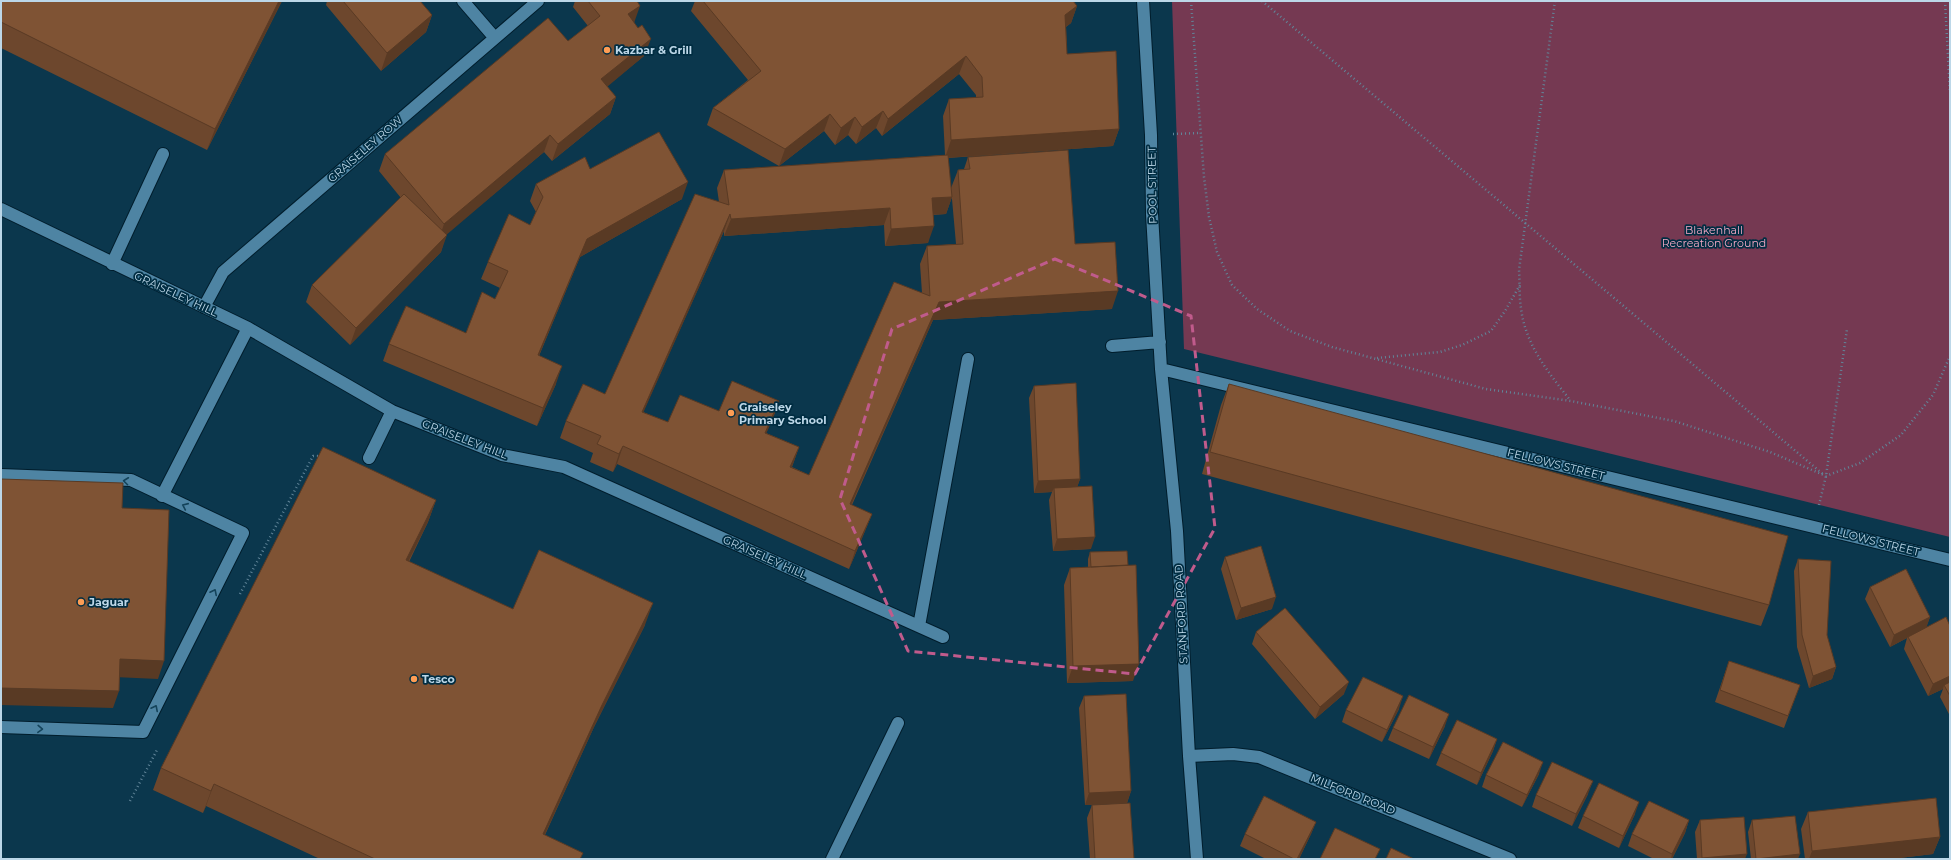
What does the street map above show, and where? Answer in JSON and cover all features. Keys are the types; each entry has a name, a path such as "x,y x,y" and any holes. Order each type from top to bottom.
{"street":[{"path":"463,1 494,37"},
{"name":"GRAISELEY ROW","path":"204,307 223,272 494,37 538,1"},
{"name":"POOL STREET","path":"1143,1 1151,135 1152,214 1162,369"},
{"path":"112,264 163,154"},
{"name":"GRAISELEY HILL","path":"1,209 112,264 248,328 392,411 502,455 564,467 943,637"},
{"path":"162,496 248,328"},
{"path":"1112,346 1160,342"},
{"path":"919,626 968,359"},
{"name":"FELLOWS STREET","path":"1162,369 1950,560"},
{"name":"STANFORD ROAD","path":"1162,369 1177,531 1189,756 1197,859"},
{"path":"369,458 392,411"},
{"path":"1,475 131,480 162,496 243,533 143,732 1,727"},
{"path":"832,859 898,723"},
{"name":"MILFORD ROAD","path":"1189,756 1233,754 1259,757 1510,859"}],"path":[{"path":"1191,1 1204,177 1209,217 1217,252 1232,285 1257,309 1290,331 1332,347 1486,389 1570,401 1674,421 1770,452 1826,476 1860,463 1901,435 1933,395 1950,356"},
{"path":"1262,1 1826,476"},
{"path":"1555,1 1519,270 1521,309 1528,337 1543,365 1570,401"},
{"path":"1945,1 1950,93"},
{"path":"1374,358 1440,352 1462,345 1491,330 1505,311 1520,285"},
{"path":"1813,526 1826,476 1847,329"},
{"path":"238,597 314,456 328,456"},
{"path":"130,801 160,745"}],"highlighted area":[{"path":"1055,259 1191,316 1215,528 1135,674 908,651 840,499 892,329"}],"green space":[{"name":"Blakenhall Recreation Ground","path":"1172,1 1950,1 1950,537 1184,349"}],"building":[{"path":"1,1 279,1 215,129 1,22"},
{"path":"343,1 420,1 432,15 387,53"},
{"path":"588,1 637,1 640,6 628,14 638,28 642,25 651,39 601,79 616,97 558,144 550,135 444,224 385,154 548,18 568,41 600,16"},
{"path":"703,1 1073,1 1077,6 1065,15 1067,54 1116,51 1119,129 951,140 949,99 983,97 982,77 966,56 888,119 883,111 862,127 855,117 841,128 830,114 785,149 713,108 761,71"},
{"path":"659,132 688,182 587,239 538,355 562,366 543,408 389,344 406,306 466,333 482,292 495,299 508,271 488,262 509,214 530,225 543,197 536,184 585,157 590,169"},
{"path":"1068,150 1075,244 1115,242 1118,291 939,302 850,504 872,514 855,551 623,446 619,454 597,444 601,436 566,421 583,384 605,394 695,194 729,205 724,170 948,155 952,197 932,198 934,226 891,229 890,208 731,219 730,214 642,412 668,422 680,395 719,411 732,381 779,401 765,433 799,447 790,467 809,475 894,282 930,296 927,246 963,244 958,170 970,169 968,157"},
{"path":"404,194 447,235 356,328 312,285"},
{"path":"1076,383 1080,479 1038,481 1034,386"},
{"path":"1229,384 1788,536 1769,605 1210,452"},
{"name":"Tesco","path":"323,447 436,500 406,560 513,609 539,550 653,603 602,705 543,834 583,853 580,859 375,859 214,784 211,791 161,768"},
{"name":"Jaguar","path":"1,479 123,483 122,508 169,510 164,661 120,659 119,691 1,688"},
{"path":"1092,486 1095,537 1057,539 1054,488"},
{"path":"1261,546 1276,597 1241,608 1225,557"},
{"path":"1127,551 1128,565 1091,567 1090,552"},
{"path":"1798,559 1831,561 1827,635 1836,667 1813,676 1802,635"},
{"path":"1136,565 1139,664 1073,666 1070,568"},
{"path":"1906,569 1930,617 1894,635 1870,587"},
{"path":"1285,608 1349,682 1320,707 1256,632"},
{"path":"1946,617 1950,626 1950,676 1933,684 1908,637"},
{"path":"1729,661 1800,685 1788,716 1720,690"},
{"path":"1363,677 1403,696 1387,730 1346,710"},
{"path":"1950,682 1950,696 1944,685"},
{"path":"1126,694 1131,791 1089,793 1084,696"},
{"path":"1409,695 1449,714 1433,747 1393,728"},
{"path":"1457,720 1497,739 1481,773 1441,753"},
{"path":"1503,742 1543,762 1527,795 1486,775"},
{"path":"1552,762 1593,781 1576,814 1536,795"},
{"path":"1599,783 1639,802 1623,836 1583,816"},
{"path":"1264,796 1316,822 1297,859 1294,859 1245,834"},
{"path":"1936,798 1940,837 1812,851 1808,812"},
{"path":"1649,801 1689,820 1672,854 1632,834"},
{"path":"1130,803 1134,859 1095,859 1092,805"},
{"path":"1795,816 1800,854 1756,859 1752,820"},
{"path":"1744,817 1747,854 1702,858 1700,820"},
{"path":"1335,828 1380,849 1375,859 1320,859"},
{"path":"1391,848 1414,859 1386,859"}],"place":[{"name":"Kazbar & Grill","path":"607,50"},
{"name":"Graiseley Primary School","path":"731,413"},
{"name":"Jaguar","path":"81,602"},
{"name":"Tesco","path":"414,679"}]}
